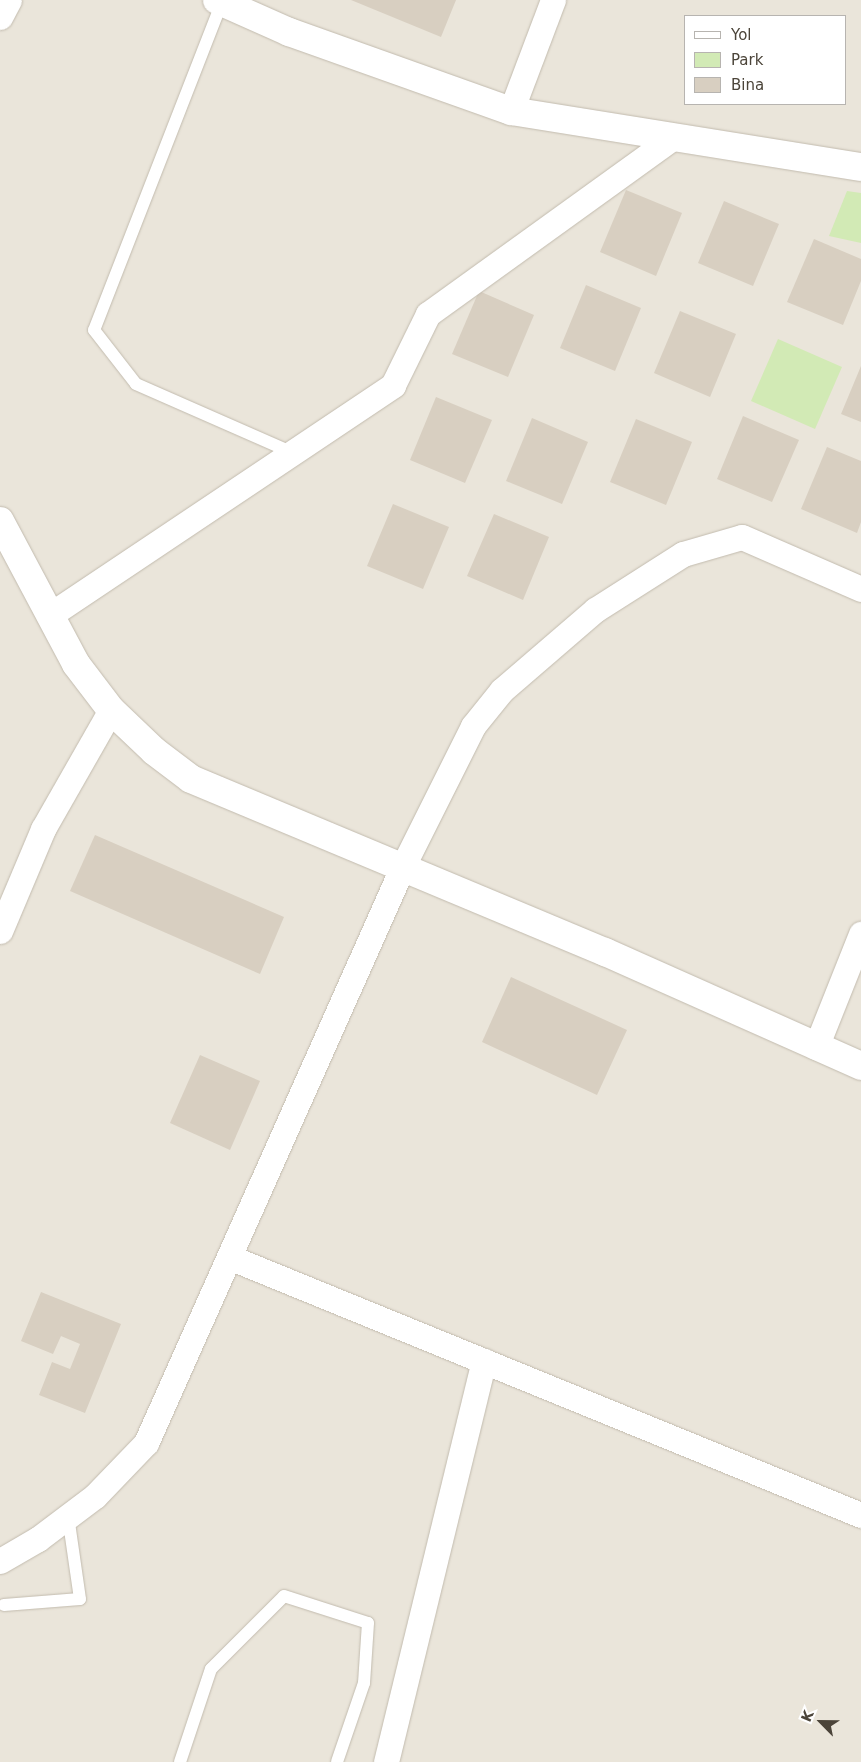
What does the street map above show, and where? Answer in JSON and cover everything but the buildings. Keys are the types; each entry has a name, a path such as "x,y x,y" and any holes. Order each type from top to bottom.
{"street":[{"path":"0,17 9,0"},
{"path":"511,111 553,0"},
{"path":"219,1 289,32 511,111 861,166"},
{"path":"50,615 394,385 428,314 673,137"},
{"path":"0,520 76,664 111,710 154,751 191,779 605,952 861,1066"},
{"path":"0,1561 38,1539 95,1496 146,1443 403,866 473,726 502,690 595,610 683,554 742,537 861,589"},
{"path":"0,931 43,829 111,710"},
{"path":"816,1047 861,934"},
{"path":"229,1257 861,1515"},
{"path":"386,1762 484,1361"}],"lane":[{"path":"219,1 94,330 136,384 293,452"},
{"path":"4,1605 80,1599 68,1516"},
{"path":"180,1762 211,1669 284,1596 368,1623 364,1683 337,1762"}],"shaded area":[{"path":"0,0 861,0 861,1762 0,1762"}],"green space":[{"path":"847,191 861,193 861,243 829,236"},
{"path":"778,339 842,367 815,429 751,401"}]}
